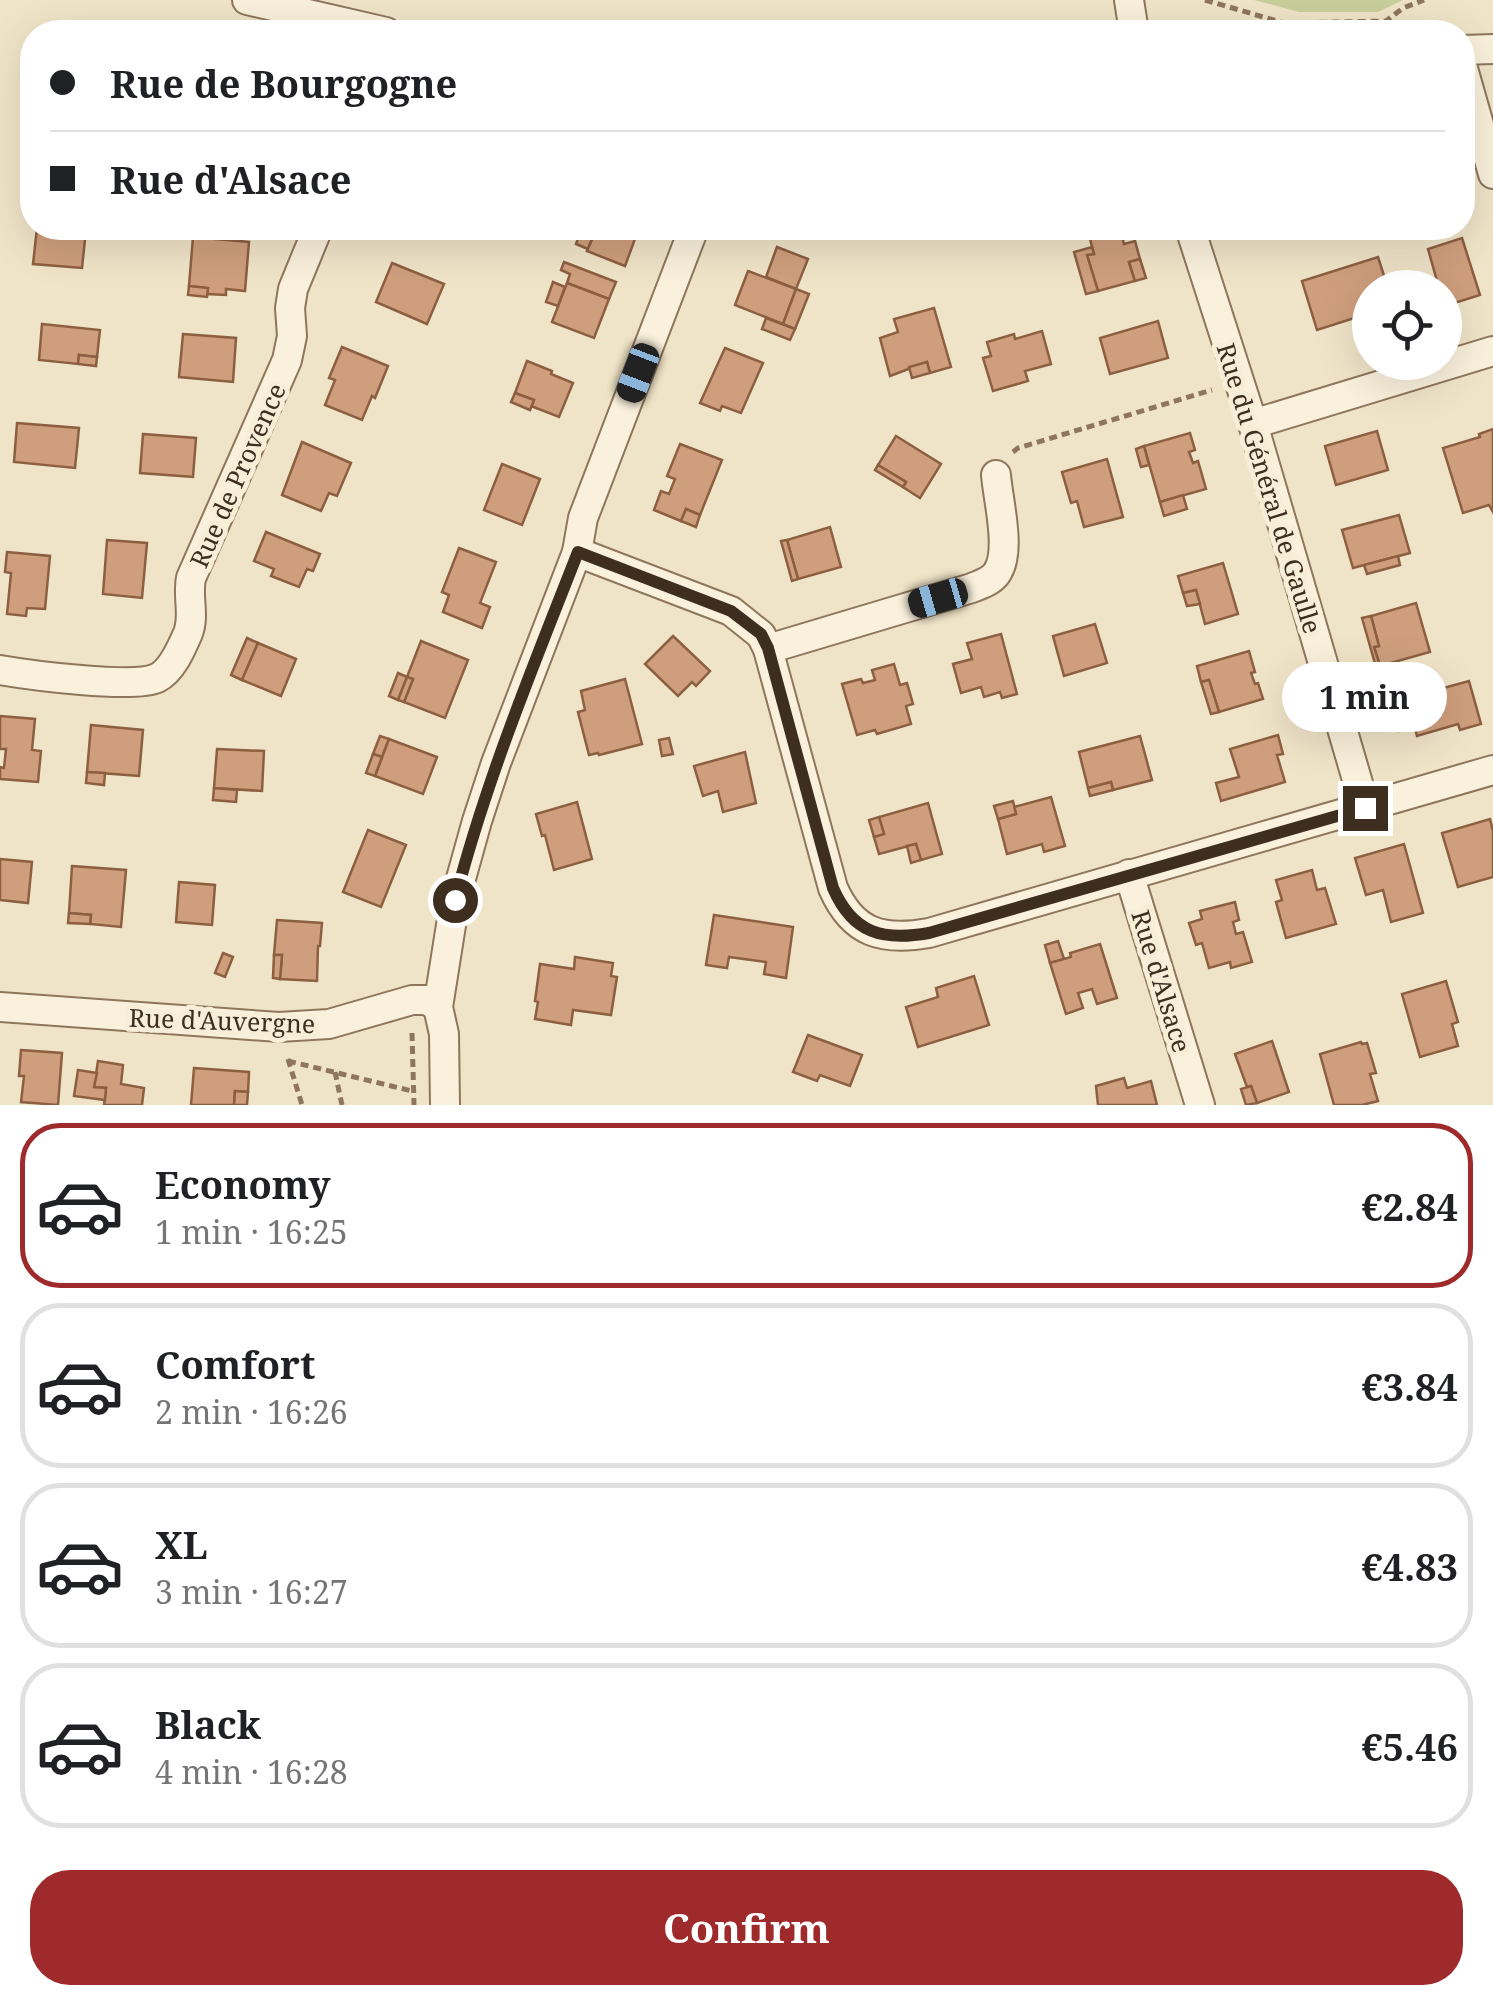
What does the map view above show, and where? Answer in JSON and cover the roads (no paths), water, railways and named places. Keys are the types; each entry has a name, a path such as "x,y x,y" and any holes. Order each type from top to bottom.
{"street":[{"path":"248,0 334,20"},
{"path":"1475,111 1493,174"},
{"name":"Rue de Provence","path":"0,670 122,682 156,679 166,672 190,628 191,578 287,360 293,289 313,240"},
{"path":"445,1105 444,1034 425,1004 496,763 578,552 583,518 689,240"},
{"name":"Rue du Général de Gaulle","path":"1194,240 1253,424 1365,808"},
{"path":"1253,424 1493,351"},
{"path":"768,648 988,582 998,572 1004,543 996,475"},
{"path":"578,552 731,611 761,634 840,904 864,927 894,937 929,933 1493,770"},
{"name":"Rue d'Alsace","path":"1129,874 1200,1105"},
{"name":"Rue d'Auvergne","path":"0,1007 279,1027 329,1024 425,1004"}]}
